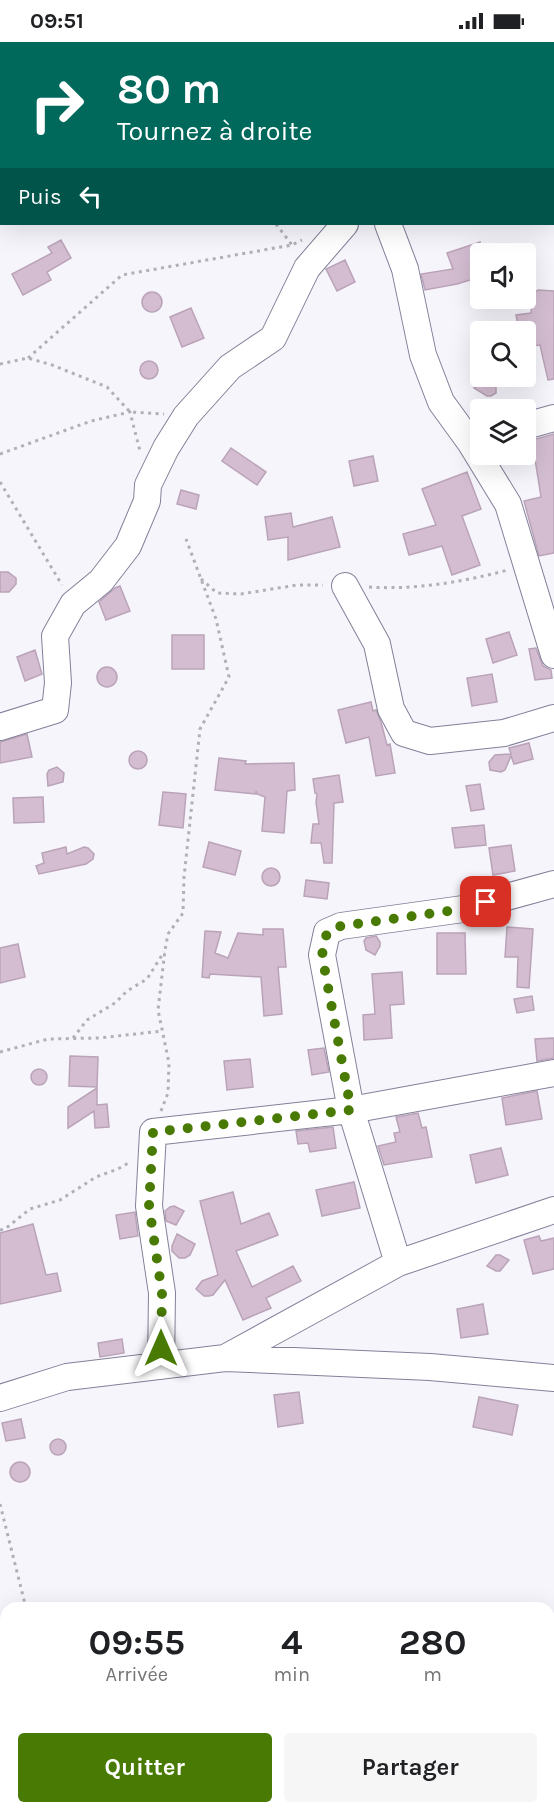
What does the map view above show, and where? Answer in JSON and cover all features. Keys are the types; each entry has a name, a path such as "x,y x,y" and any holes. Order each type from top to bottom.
{"street":[{"path":"0,727 55,710 58,683 55,636 73,604 101,581 128,546 147,501 148,485 166,448 186,416 230,367 273,338 307,268 344,225"},
{"path":"388,225 405,269 423,354 437,393 441,402 470,434"},
{"path":"536,423 554,418"},
{"path":"488,465 508,504 554,655"},
{"path":"345,586 377,644 391,709 404,733 430,741 504,733 554,718"},
{"path":"398,1263 351,1110 322,955 327,932 341,926 464,909 554,884"},
{"path":"161,1366 162,1293 149,1206 153,1140 351,1110 554,1073"},
{"path":"225,1358 398,1263 554,1210"},
{"path":"0,1398 68,1377 225,1358 430,1367 554,1378"}],"path":[{"path":"277,225 292,245"},
{"path":"0,364 28,358 122,275 292,245 302,239"},
{"path":"28,358 107,387 130,412 140,454"},
{"path":"0,454 91,421 130,412 186,416"},
{"path":"0,482 73,604"},
{"path":"0,1230 30,1209 60,1200 96,1177 118,1169 153,1140 168,1093 169,1063 158,1010 165,950 168,934 183,912 184,877 200,729 229,677 216,618 186,539"},
{"path":"73,1038 87,1020 147,979 165,950"},
{"path":"0,1052 48,1039 162,1031"},
{"path":"0,1504 24,1602"}],"building":[{"path":"61,240 71,258 47,272 51,280 23,295 12,274 52,253 48,247"},
{"path":"470,245 470,280 425,290 421,274 453,269 447,253"},
{"path":"345,260 355,282 337,291 326,269"},
{"path":"554,291 554,379 548,380 540,345 536,346 536,321 517,321 516,315 531,313 531,309 536,309 536,292"},
{"path":"152,292 159,295 162,302 159,309 152,312 145,309 142,302 145,295"},
{"path":"191,308 204,338 182,347 170,317"},
{"path":"149,361 155,364 158,370 155,376 149,379 143,376 140,370 143,364"},
{"path":"496,387 496,393 487,396 474,388"},
{"path":"554,434 554,553 539,556 524,501 541,497 536,465 536,439"},
{"path":"231,448 266,472 257,485 222,461"},
{"path":"373,456 378,481 354,486 349,461"},
{"path":"467,472 481,509 462,516 480,565 452,575 442,546 409,555 403,534 436,525 422,489"},
{"path":"181,490 199,495 196,509 177,504"},
{"path":"291,513 293,527 332,517 340,547 288,560 288,537 268,540 265,517"},
{"path":"0,572 8,572 16,578 16,584 9,592 0,592"},
{"path":"120,586 130,611 106,620 99,602"},
{"path":"509,632 517,655 493,663 486,639"},
{"path":"172,635 204,635 204,669 172,669"},
{"path":"536,648 543,666 551,670 552,678 535,680 529,649"},
{"path":"35,650 42,674 25,681 17,657"},
{"path":"107,667 114,670 117,677 114,684 107,687 100,684 97,677 100,670"},
{"path":"492,674 497,702 472,706 467,678"},
{"path":"371,702 373,711 376,710 381,722 387,745 390,744 395,773 376,776 369,737 346,743 338,710"},
{"path":"27,734 32,757 0,763 0,742"},
{"path":"529,743 533,759 514,764 511,756 505,770 501,772 490,770 489,762 495,755 511,754 509,748"},
{"path":"138,751 145,753 147,760 145,767 138,769 131,767 129,760 131,753"},
{"path":"219,758 246,761 245,764 294,763 295,790 287,791 284,833 262,831 265,797 257,794 256,791 256,794 215,790"},
{"path":"57,767 64,773 63,782 48,786 47,774 49,770"},
{"path":"339,775 343,802 334,803 332,863 324,863 321,843 311,843 313,824 319,824 317,794 313,779"},
{"path":"480,784 484,809 471,811 466,786"},
{"path":"163,792 186,794 183,828 159,825"},
{"path":"43,797 44,822 14,823 13,798"},
{"path":"484,825 486,845 455,848 452,828"},
{"path":"209,842 241,851 235,875 203,867"},
{"path":"511,845 515,871 493,875 489,848"},
{"path":"66,847 67,854 84,847 88,848 94,854 93,859 86,864 39,874 36,866 44,863 42,853"},
{"path":"271,868 277,871 280,877 277,883 271,886 265,883 262,877 265,871"},
{"path":"306,880 329,883 327,899 304,896"},
{"path":"507,927 533,929 529,988 517,987 518,957 505,957"},
{"path":"263,929 283,929 286,967 278,967 282,1014 264,1016 261,977 210,974 209,978 202,977 205,931 221,932 215,953 228,958 238,933 263,935"},
{"path":"437,933 465,933 466,974 437,974"},
{"path":"376,936 380,946 375,955 366,950 364,941 366,938"},
{"path":"18,944 25,977 0,983 0,948"},
{"path":"402,972 404,1004 390,1005 392,1038 364,1040 363,1015 375,1014 372,974"},
{"path":"532,996 534,1010 517,1013 514,999"},
{"path":"554,1038 554,1058 537,1061 535,1039"},
{"path":"324,1048 329,1072 312,1075 308,1050"},
{"path":"70,1056 98,1057 97,1087 69,1086"},
{"path":"250,1059 253,1087 227,1090 224,1061"},
{"path":"39,1069 45,1071 47,1077 45,1083 39,1085 33,1083 31,1077 33,1071"},
{"path":"97,1088 97,1105 107,1104 109,1127 95,1128 94,1111 68,1128 68,1107"},
{"path":"537,1091 542,1119 506,1125 502,1098"},
{"path":"418,1113 422,1128 426,1127 432,1157 384,1165 378,1146 396,1142 394,1133 400,1132 396,1117"},
{"path":"333,1127 336,1148 310,1152 308,1143 298,1144 296,1131"},
{"path":"501,1148 508,1175 476,1183 470,1155"},
{"path":"354,1182 360,1208 322,1216 316,1190"},
{"path":"233,1192 241,1224 269,1213 278,1235 236,1251 252,1287 293,1266 301,1281 266,1298 271,1308 243,1320 225,1280 213,1295 204,1296 196,1289 202,1281 218,1275 200,1201"},
{"path":"174,1206 184,1211 176,1225 166,1221 165,1211"},
{"path":"135,1212 138,1236 120,1239 116,1215"},
{"path":"33,1224 46,1275 57,1273 61,1291 0,1304 0,1233"},
{"path":"177,1234 195,1244 190,1255 185,1258 179,1258 172,1251"},
{"path":"539,1236 541,1241 554,1238 554,1269 533,1274 524,1240"},
{"path":"496,1255 509,1260 500,1271 487,1266"},
{"path":"483,1304 488,1334 461,1338 457,1309"},
{"path":"122,1339 124,1353 100,1357 98,1343"},
{"path":"299,1392 303,1423 278,1427 274,1395"},
{"path":"479,1397 518,1405 512,1435 473,1427"},
{"path":"21,1419 25,1438 6,1441 2,1423"},
{"path":"55,1439 61,1439 66,1447 64,1453 55,1455 50,1450 50,1444"},
{"path":"20,1462 27,1465 30,1472 27,1479 20,1482 13,1479 10,1472 13,1465"}],"route":[{"path":"161,1348 162,1293 149,1206 153,1132 351,1110 322,955 327,932 341,926 464,909 486,902"}]}
